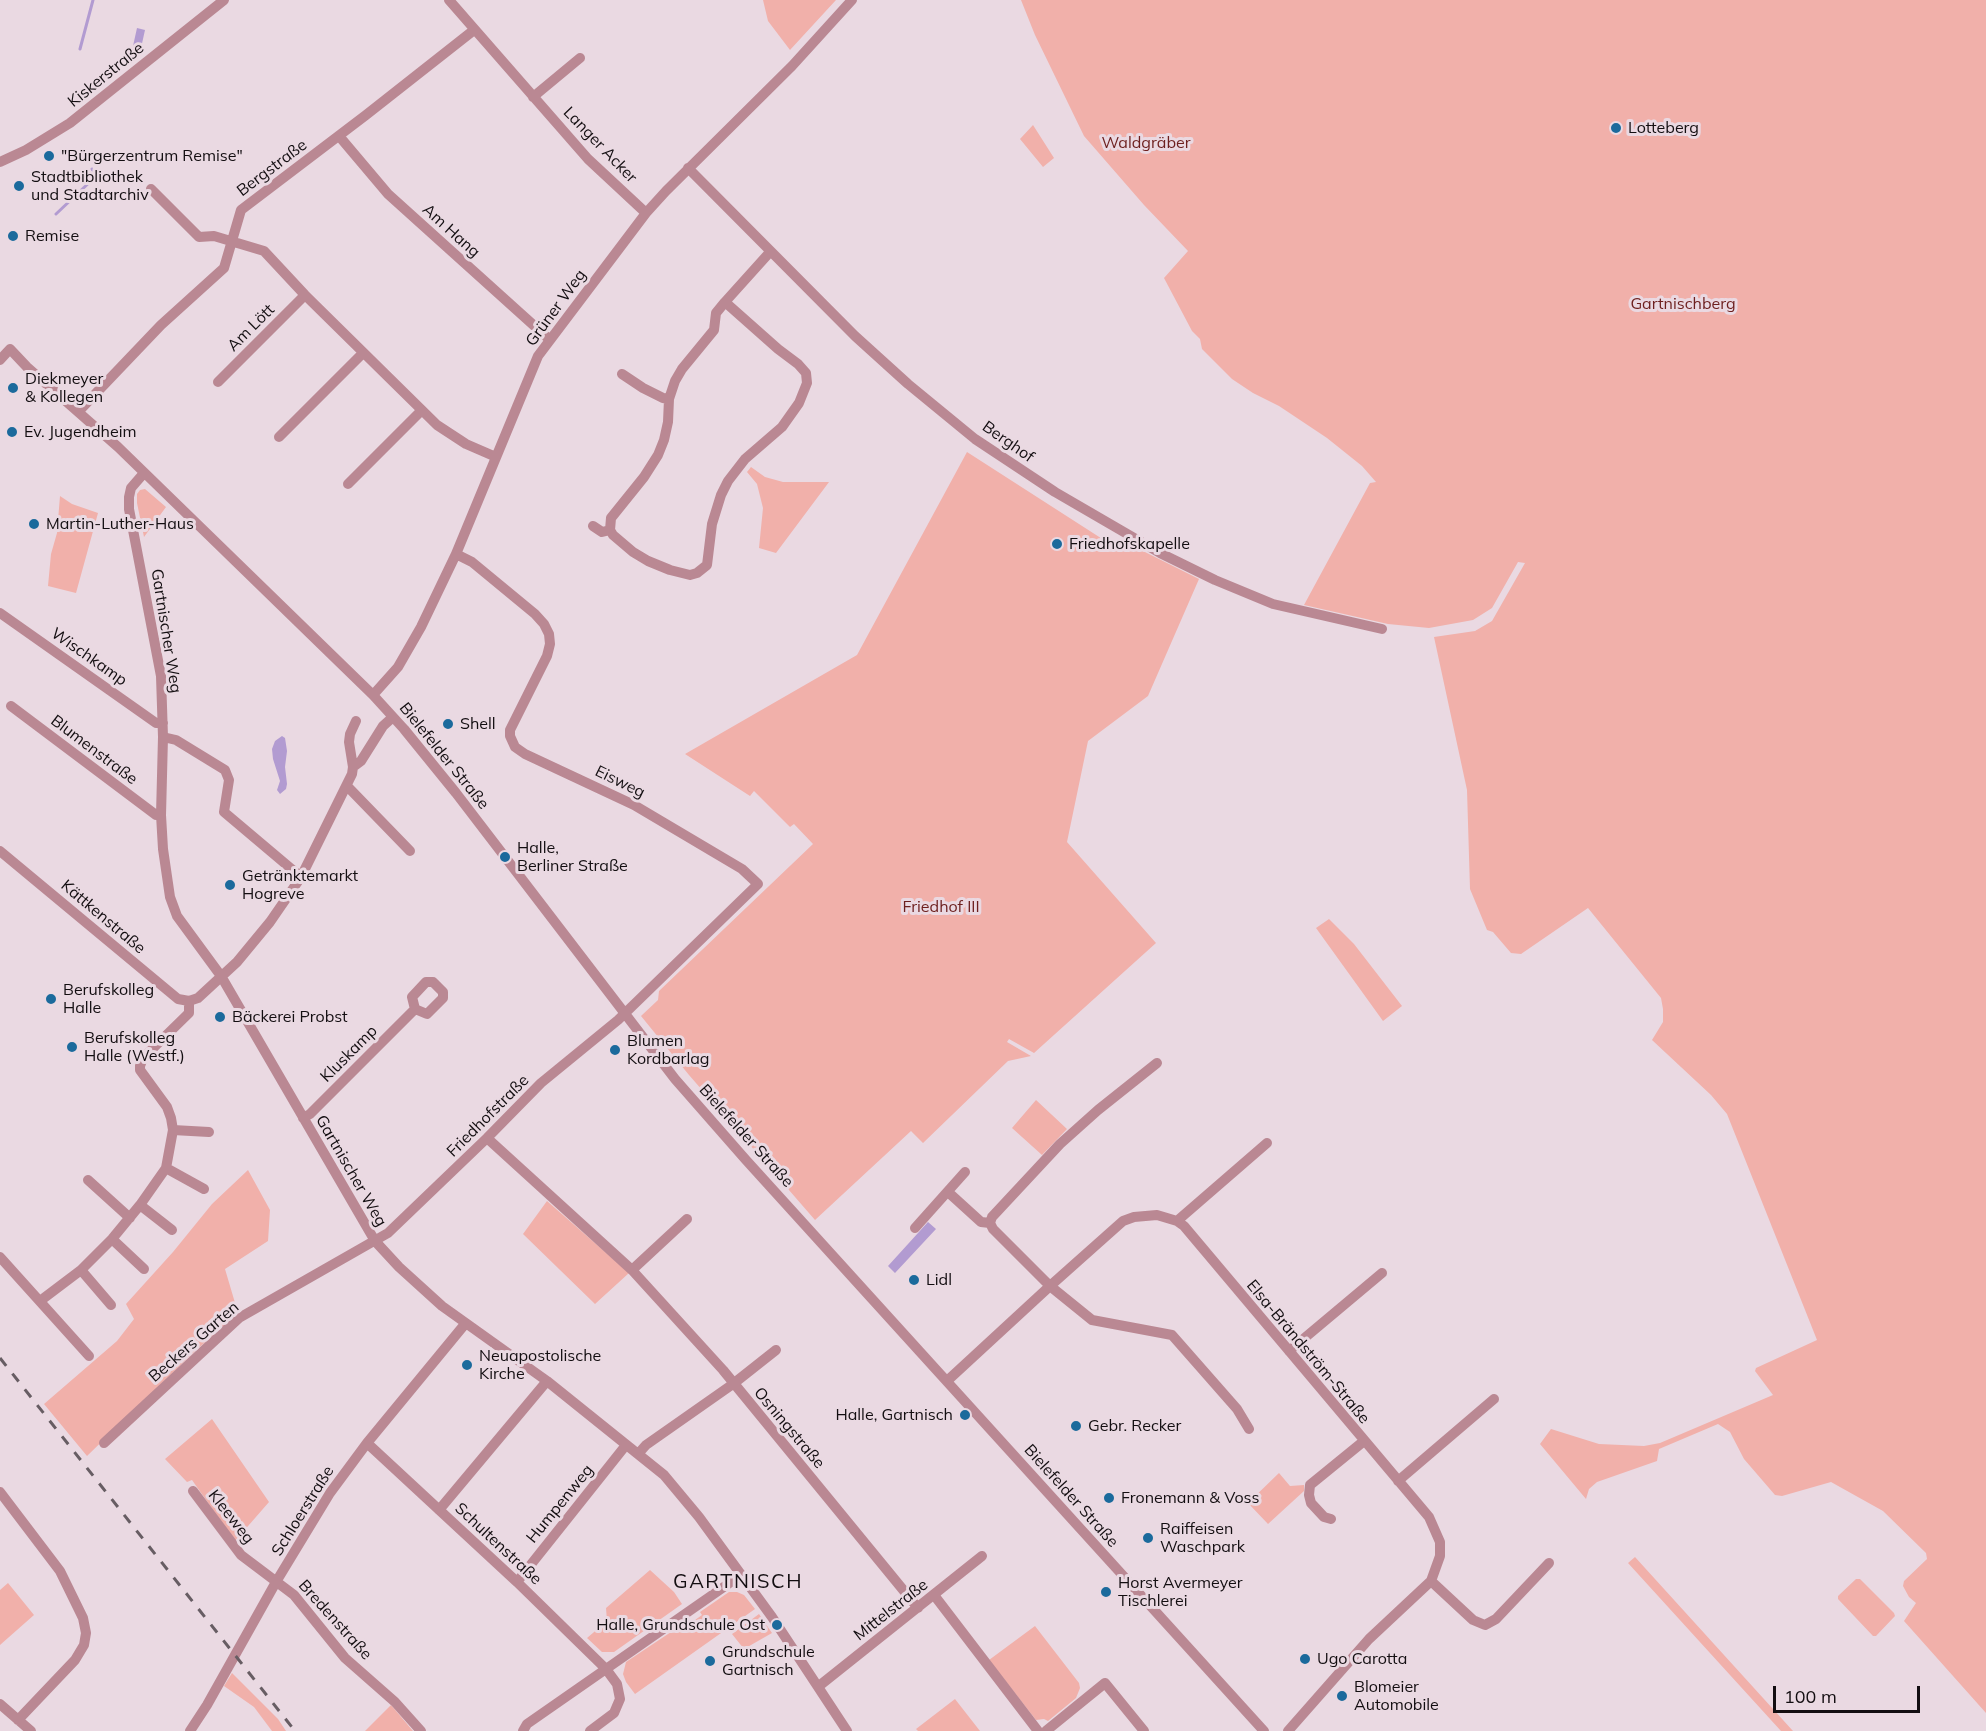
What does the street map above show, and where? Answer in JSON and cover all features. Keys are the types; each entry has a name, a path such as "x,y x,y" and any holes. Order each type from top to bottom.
{"street":[{"name":"Kiskerstraße","path":"0,162 26,150 70,123 224,0"},
{"name":"Langer Acker","path":"449,0 588,159 646,213"},
{"name":"Grüner Weg","path":"373,695 398,667 421,627 456,554 538,356 646,213 688,168 792,66 852,0"},
{"name":"Bergstraße","path":"78,412 161,325 224,268 241,210 474,30"},
{"path":"533,97 580,58"},
{"name":"Am Hang","path":"339,136 388,194 550,340"},
{"name":"Berghof","path":"688,168 855,336 908,384 975,439 1055,492 1154,549 1215,580 1273,604 1382,629"},
{"path":"151,189 200,237 214,236 264,251 421,411 437,425 466,444 496,457"},
{"path":"725,302 803,368 807,383 799,404 782,427 745,459 728,481 712,524 707,565 697,573 690,575 648,561 618,540 610,530 611,518 615,510 644,477 658,455 668,422 669,399 681,369 714,330 716,313 725,302 770,252"},
{"name":"Am Lött","path":"218,382 305,295"},
{"name":"Bielefelder Straße","path":"0,360 10,349 27,367 118,447 373,695 463,802 675,1078 739,1152 1264,1731"},
{"path":"279,437 363,353"},
{"path":"622,374 643,388 669,399"},
{"path":"348,484 421,411"},
{"name":"Gartnischer Weg","path":"144,473 131,488 129,509 160,676 164,737 161,815 167,882 177,916 220,976 375,1241 399,1267 442,1306 547,1381 664,1475 699,1517 741,1575 819,1686 847,1731"},
{"path":"593,526 602,532 610,530"},
{"name":"Eisweg","path":"456,554 472,562 535,614 549,634 550,644 547,656 510,730 515,747 525,754 634,805 742,868 758,884 624,1014"},
{"name":"Wischkamp","path":"0,613 156,723 163,723"},
{"name":"Blumenstraße","path":"11,706 156,815 161,815"},
{"path":"353,767 361,761 377,735 393,717"},
{"path":"40,1301 81,1270 112,1239 166,1168 173,1130 171,1118 167,1107 140,1070 143,1058 189,1012 189,1001 198,998 237,962 270,922 301,877 352,774 349,742 356,721"},
{"path":"164,737 176,740 225,771 229,780 224,812 301,877"},
{"path":"347,786 410,851"},
{"name":"Kättkenstraße","path":"0,851 178,999 189,1001"},
{"name":"Kluskamp","path":"303,1118 310,1114 415,1009"},
{"name":"Friedhofstraße","path":"375,1241 388,1233 541,1083 624,1014"},
{"path":"1158,1063 1098,1110 1060,1144 992,1217 990,1223 993,1229 1050,1286 1092,1320 1172,1335 1237,1409 1249,1429"},
{"path":"173,1130 209,1132"},
{"name":"Osningstraße","path":"487,1138 632,1270 723,1370 918,1608"},
{"path":"947,1381 1123,1221 1146,1215 1167,1217 1177,1221 1267,1143"},
{"path":"166,1168 204,1189"},
{"path":"915,1228 965,1172"},
{"path":"88,1180 130,1218"},
{"path":"948,1191 981,1222 990,1223"},
{"path":"140,1205 172,1230"},
{"path":"632,1270 687,1219"},
{"name":"Elsa-Brändström-Straße","path":"1177,1221 1429,1517 1440,1542 1440,1556 1431,1581 1369,1639 1288,1731"},
{"path":"112,1239 144,1269"},
{"name":"Beckers Garten","path":"104,1443 239,1318 375,1241"},
{"path":"0,1257 89,1356"},
{"path":"81,1270 111,1305"},
{"path":"1289,1351 1382,1273"},
{"name":"Schloerstraße","path":"193,1730 276,1582 330,1493 367,1443 465,1324"},
{"path":"638,1454 646,1445 733,1384 776,1350"},
{"path":"439,1510 547,1381"},
{"path":"1398,1481 1494,1399"},
{"path":"1331,1519 1324,1517 1311,1503 1310,1485 1364,1441"},
{"name":"Schultenstraße","path":"367,1443 517,1582 606,1669"},
{"name":"Humpenweg","path":"517,1582 626,1445"},
{"name":"Kleeweg","path":"192,1491 241,1555 276,1582"},
{"path":"0,1492 60,1571 83,1618 86,1633 84,1645 75,1660 18,1720"},
{"name":"Mittelstraße","path":"819,1686 982,1556"},
{"path":"1431,1581 1473,1620 1485,1625 1496,1619 1549,1563"},
{"path":"523,1731 527,1724 741,1575"},
{"name":"Bredenstraße","path":"276,1582 294,1595 345,1658 394,1702 421,1731"},
{"path":"934,1595 1038,1731"},
{"path":"590,1731 614,1713 620,1699 616,1684 606,1669"},
{"path":"1046,1731 1105,1683 1144,1731"},
{"path":"0,1704 31,1731"}],"green space":[{"path":"763,0 836,0 790,50 768,21"},
{"name":"Gartnischberg","path":"1021,0 1986,0 1986,1713 1904,1621 1916,1603 1909,1597 1903,1586 1904,1581 1927,1559 1926,1553 1883,1511 1831,1482 1782,1496 1775,1495 1744,1459 1730,1432 1718,1424 1659,1449 1657,1461 1597,1482 1589,1489 1586,1499 1540,1444 1551,1429 1599,1444 1644,1446 1660,1443 1773,1395 1755,1371 1756,1368 1817,1340 1727,1114 1711,1095 1652,1040 1663,1022 1661,998 1588,908 1521,954 1511,953 1493,932 1487,930 1470,889 1467,790 1434,637 1475,631 1492,621 1525,563 1518,562 1492,608 1473,620 1429,628 1388,624 1304,605 1370,483 1376,482 1362,466 1327,438 1279,406 1232,379 1202,349 1200,339 1192,331 1164,278 1188,251 1084,136 1035,35"},
{"name":"Waldgräber","path":"1033,125 1054,158 1043,167 1020,139"},
{"name":"Friedhof III","path":"967,452 1121,551 1129,552 1137,548 1199,579 1148,696 1088,741 1067,842 1156,943 1034,1053 1009,1039 1007,1042 1031,1056 1008,1061 923,1143 911,1131 815,1220 641,1016 658,1000 659,991 813,844 794,824 790,827 754,791 750,796 685,754 857,655"},
{"path":"751,467 765,477 783,482 829,482 776,553 759,548 763,508 757,484 747,472"},
{"path":"145,489 166,507 144,537 137,494 140,490"},
{"path":"60,496 72,504 98,513 76,593 48,586 51,554 57,533"},
{"path":"1329,919 1354,944 1402,1006 1383,1021 1316,928"},
{"path":"1036,1100 1067,1129 1042,1155 1012,1128"},
{"path":"248,1170 270,1210 268,1241 225,1269 238,1313 193,1353 87,1456 44,1404 117,1341 134,1319 126,1304 212,1204"},
{"path":"547,1201 629,1273 595,1304 523,1234"},
{"path":"212,1419 269,1502 235,1541 192,1480 187,1482 165,1459"},
{"path":"1279,1473 1290,1486 1304,1485 1304,1491 1268,1524 1248,1503"},
{"path":"1635,1557 1793,1731 1781,1731 1628,1563"},
{"path":"650,1570 674,1592 682,1604 614,1652 602,1652 587,1638 607,1621 606,1608"},
{"path":"1856,1579 1860,1579 1894,1613 1895,1616 1876,1636 1873,1636 1838,1599 1838,1596"},
{"path":"8,1583 34,1615 0,1645 0,1590"},
{"path":"729,1592 744,1595 755,1609 635,1694 623,1674 626,1662 686,1622 688,1625 702,1615 700,1612"},
{"path":"759,1614 772,1633 744,1649 732,1634"},
{"path":"1035,1626 1079,1683 1080,1688 1076,1698 1048,1721 1036,1720 989,1660"},
{"path":"232,1673 278,1719 286,1731 272,1731 254,1707 224,1686"},
{"path":"955,1699 980,1731 918,1731 916,1729"},
{"path":"391,1705 413,1731 365,1731"}],"shaded area":[{"path":"137,28 145,30 141,48 133,46"},
{"path":"282,736 285,738 287,751 285,767 287,784 286,789 280,794 277,790 280,781 272,749 275,741"},
{"path":"928,1222 936,1229 895,1273 888,1266"}],"waterway":[{"path":"80,49 93,0"},
{"path":"56,214 93,179 95,174 92,169"}],"railway":[{"path":"0,1358 295,1731"}],"place":[{"name":"Lotteberg","path":"1616,128"},
{"name":"\"Bürgerzentrum Remise\"","path":"49,156"},
{"name":"Stadtbibliothek und Stadtarchiv","path":"19,186"},
{"name":"Remise","path":"13,236"},
{"name":"Diekmeyer & Kollegen","path":"13,388"},
{"name":"Ev. Jugendheim","path":"12,432"},
{"name":"Martin-Luther-Haus","path":"34,524"},
{"name":"Friedhofskapelle","path":"1057,544"},
{"name":"Shell","path":"448,724"},
{"name":"Halle, Berliner Straße","path":"505,857"},
{"name":"Getränktemarkt Hogreve","path":"230,885"},
{"name":"Berufskolleg Halle","path":"51,999"},
{"name":"Bäckerei Probst","path":"220,1017"},
{"name":"Berufskolleg Halle (Westf.)","path":"72,1047"},
{"name":"Blumen Kordbarlag","path":"615,1050"},
{"name":"Lidl","path":"914,1280"},
{"name":"Neuapostolische Kirche","path":"467,1365"},
{"name":"Halle, Gartnisch","path":"965,1415"},
{"name":"Gebr. Recker","path":"1076,1426"},
{"name":"Fronemann & Voss","path":"1109,1498"},
{"name":"Raiffeisen Waschpark","path":"1148,1538"},
{"name":"Horst Avermeyer Tischlerei","path":"1106,1592"},
{"name":"Halle, Grundschule Ost","path":"777,1625"},
{"name":"Ugo Carotta","path":"1305,1659"},
{"name":"Grundschule Gartnisch","path":"710,1661"},
{"name":"Blomeier Automobile","path":"1342,1696"}],"district":[{"name":"GARTNISCH","path":"738,1582"}]}
